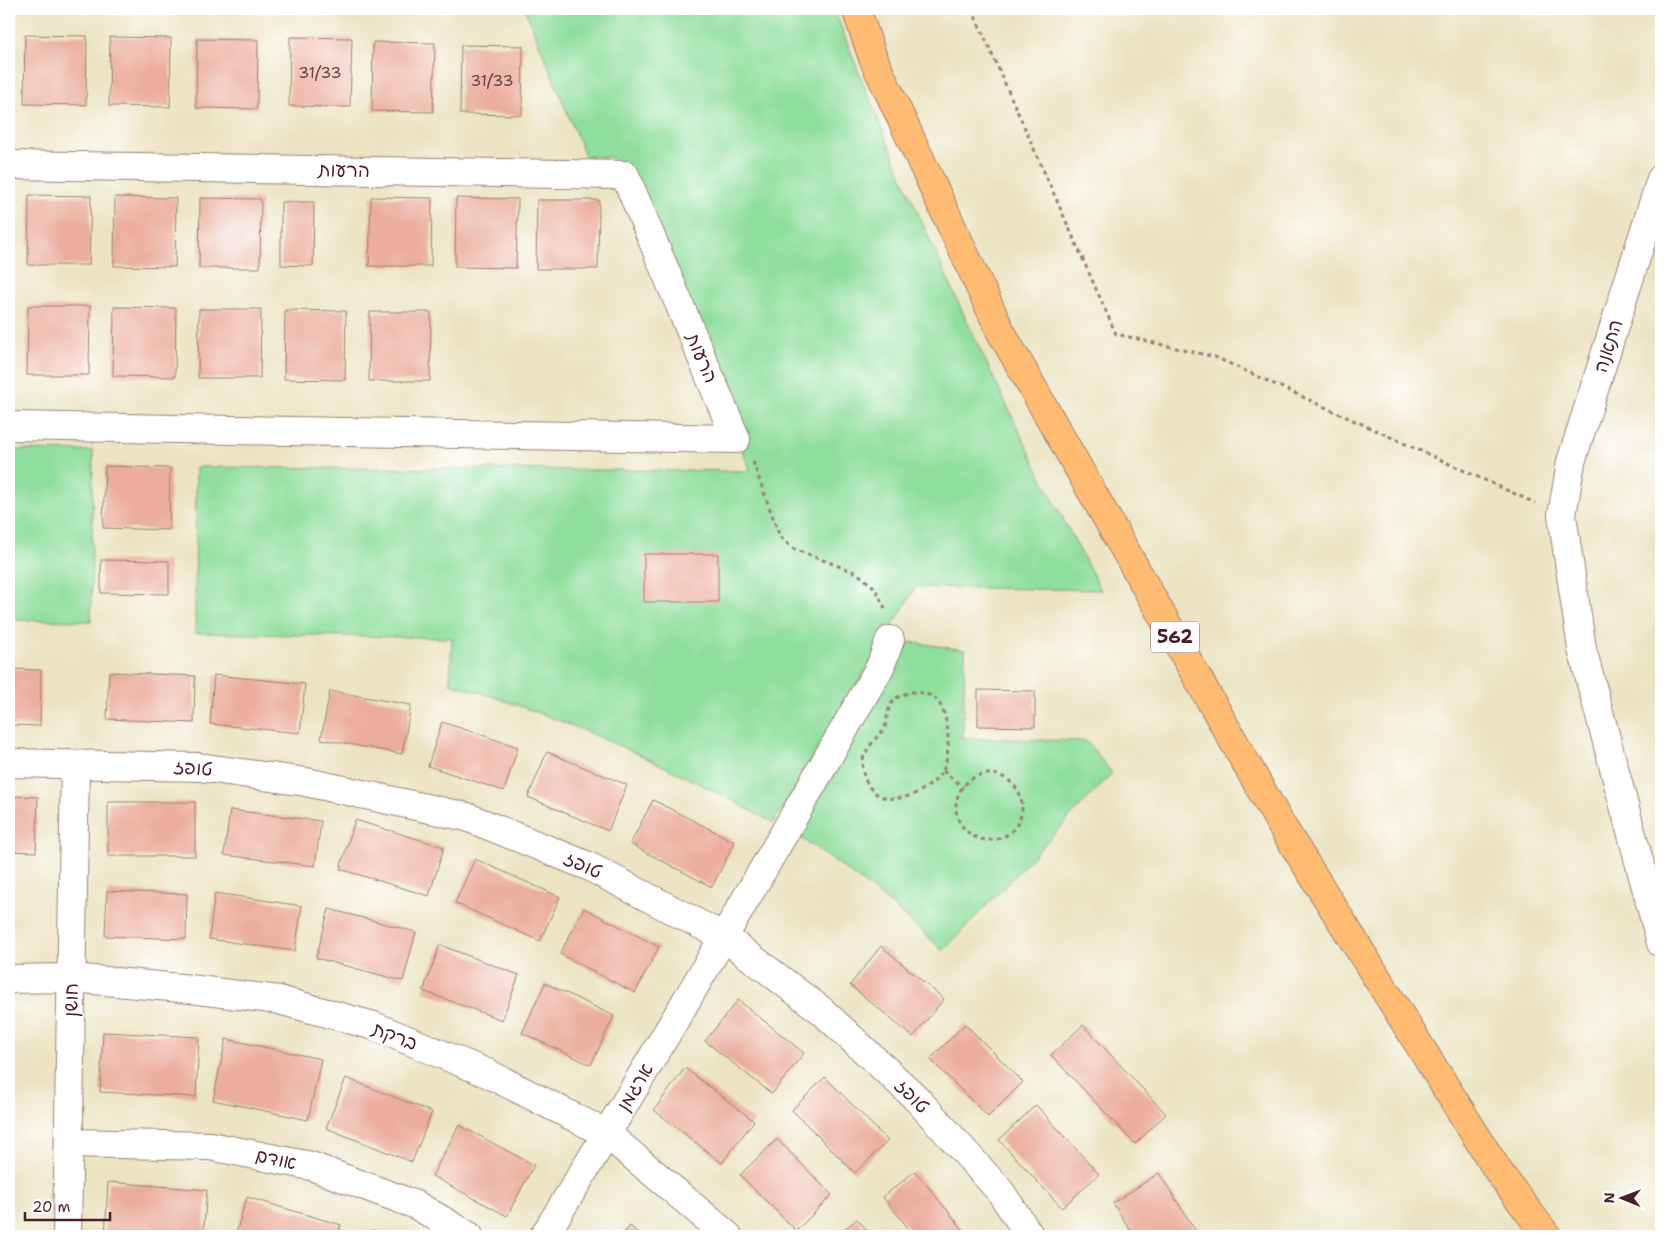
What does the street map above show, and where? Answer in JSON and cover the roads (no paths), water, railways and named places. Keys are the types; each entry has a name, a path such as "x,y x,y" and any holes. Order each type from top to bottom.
{"main road":[{"name":"562","path":"856,9 873,58 1001,332 1280,822 1500,1174 1547,1236"}],"street":[{"name":"הרעות","path":"9,165 625,175 736,439 9,426"},
{"name":"התאנה","path":"1661,179 1571,462 1562,515 1582,649 1661,943"},
{"name":"ארגמן","path":"544,1236 607,1134 724,936 880,667 890,640"},
{"name":"טופז","path":"9,763 209,768 306,782 467,817 588,866 724,936 822,1011 916,1098 1000,1191 1030,1236"},
{"name":"חושן","path":"67,1236 75,765"},
{"name":"ברקת","path":"9,979 72,978 181,988 279,1000 374,1026 489,1074 607,1134 728,1236"},
{"name":"אודם","path":"69,1142 210,1146 311,1166 416,1205 469,1236"}]}
